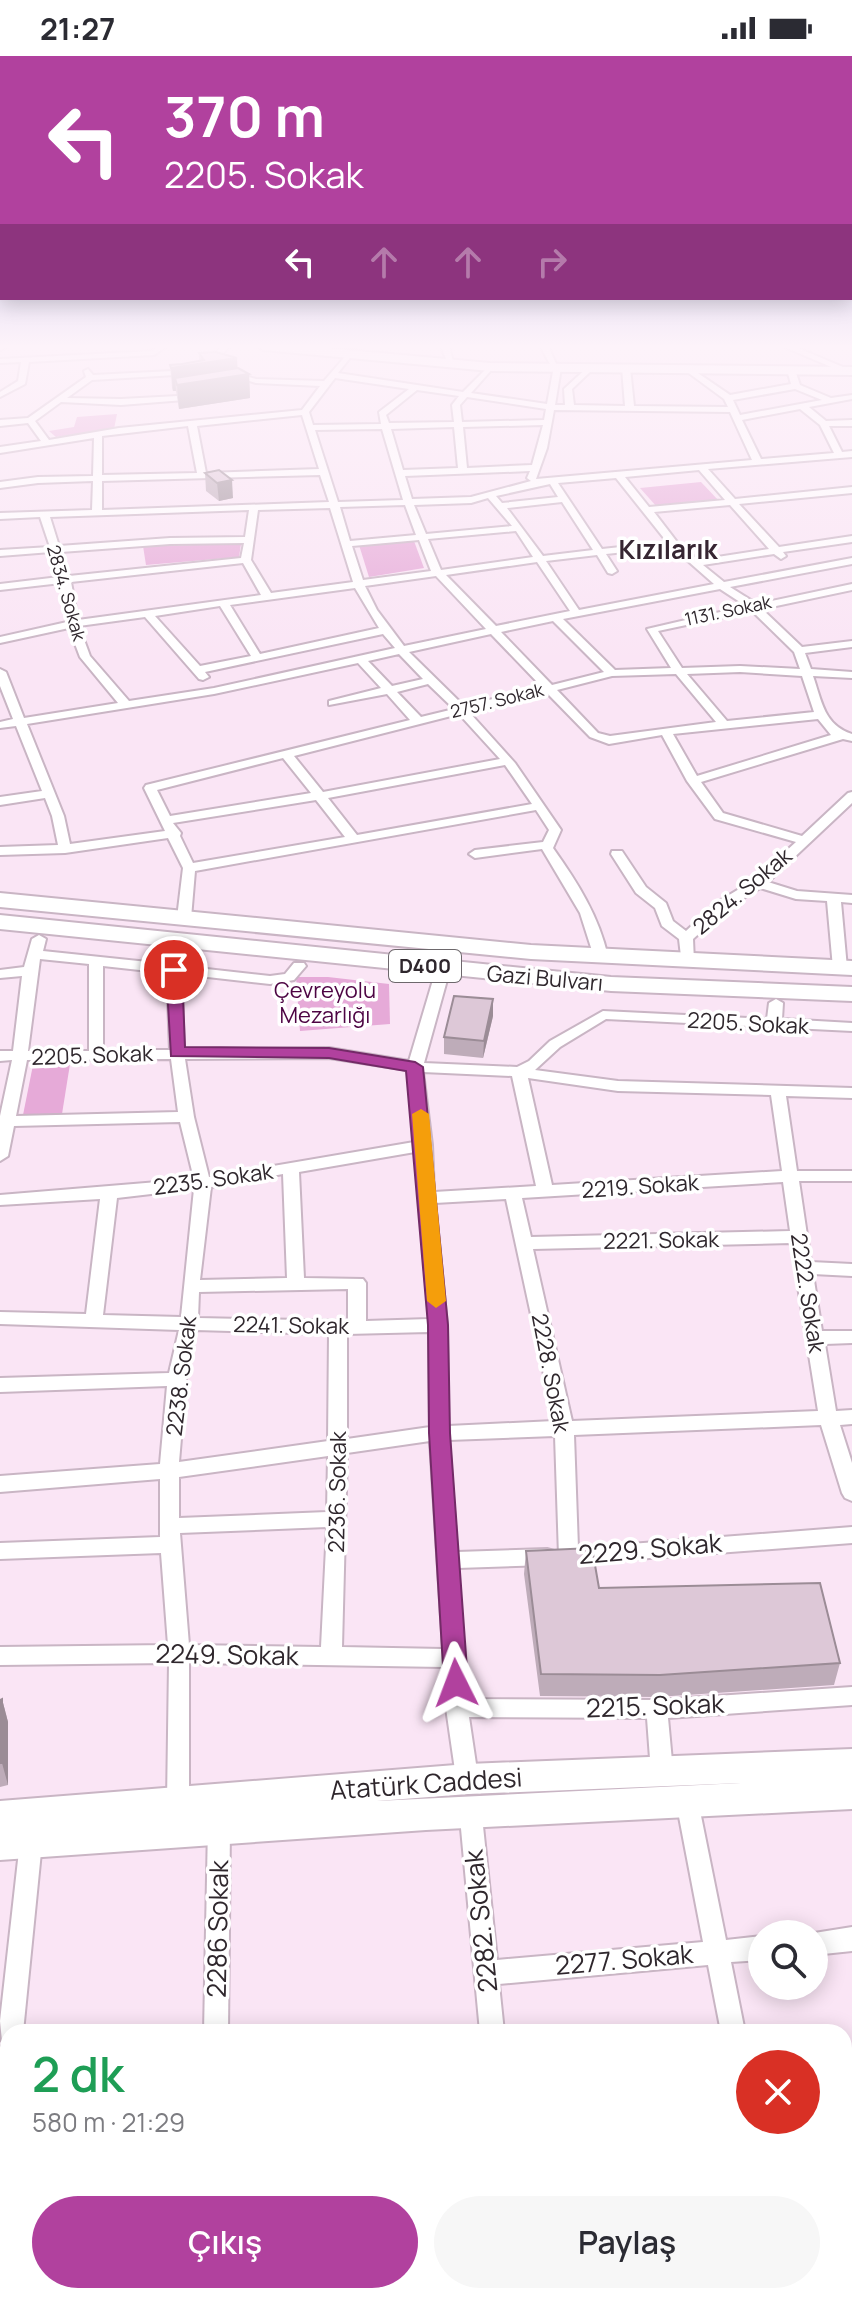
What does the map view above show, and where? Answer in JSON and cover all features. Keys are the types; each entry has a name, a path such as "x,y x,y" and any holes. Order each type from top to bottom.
{"highway":[{"path":"0,900 601,957 686,950 848,971"},
{"name":"Gazi Bulvarı","path":"0,909 580,967 767,978 848,971"},
{"name":"Gazi Bulvarı","path":"0,922 611,984 852,994"},
{"path":"0,935 37,947 174,961 299,966 775,1014 852,1004"}],"main road":[{"name":"Atatürk Caddesi","path":"16,1843 219,1825 662,1772 852,1764"},
{"name":"Atatürk Caddesi","path":"0,1817 178,1802 469,1794 687,1801 852,1794"}],"street":[{"path":"97,512 98,451"},
{"path":"197,451 202,476"},
{"path":"318,451 367,604 404,651 506,761 540,806 555,830 547,845"},
{"path":"393,451 421,539 439,574 601,739 821,715"},
{"path":"461,451 463,470"},
{"path":"530,483 542,451"},
{"path":"752,451 758,463"},
{"path":"837,451 839,455"},
{"path":"0,516 471,500 552,480 852,454"},
{"path":"399,473 534,468"},
{"path":"702,468 775,553 812,567 850,588"},
{"path":"0,485 99,478 325,472"},
{"path":"619,475 674,544 723,587 753,606 799,651 821,715 833,732 846,737"},
{"path":"552,480 612,571"},
{"path":"648,510 852,490"},
{"path":"491,496 519,528 577,614"},
{"path":"499,506 564,499"},
{"path":"254,508 246,560 268,597"},
{"name":"2834. Sokak","path":"44,514 65,579 73,624 85,657 126,705"},
{"path":"347,544 519,528"},
{"path":"695,563 852,539"},
{"path":"0,553 170,541 247,540"},
{"path":"0,640 73,624 538,559 674,544"},
{"path":"0,587 246,560"},
{"path":"0,725 214,691 494,630 852,561"},
{"name":"1131. Sokak","path":"724,725 678,670 652,629 850,588"},
{"path":"224,604 257,657"},
{"path":"632,604 652,629"},
{"path":"149,615 214,691"},
{"path":"556,618 612,673"},
{"path":"198,670 387,630"},
{"path":"799,651 852,644"},
{"path":"362,661 418,721"},
{"name":"2757. Sokak","path":"167,820 150,788 612,673 678,670 852,675"},
{"path":"0,672 23,722 58,816 65,849"},
{"path":"333,703 432,680"},
{"path":"666,731 693,781 719,816 803,840"},
{"path":"693,781 846,737"},
{"path":"286,754 354,839"},
{"path":"184,918 189,868 167,820 320,796 506,761"},
{"path":"0,801 48,794"},
{"name":"2824. Sokak","path":"686,950 721,906 759,883 852,796"},
{"path":"189,868 540,806"},
{"path":"833,812 852,815"},
{"path":"0,851 65,849 175,833"},
{"path":"475,854 547,845"},
{"path":"547,845 597,930 601,957"},
{"path":"617,854 641,890 661,906 667,923 686,950"},
{"path":"759,883 796,895 852,899"},
{"path":"834,900 848,971"},
{"path":"0,1156 4,1120 20,1057 30,971 37,947 96,960 174,961"},
{"path":"96,960 96,1055"},
{"name":"2238. Sokak","path":"174,961 177,1052 186,1117 203,1183 189,1323 177,1379 169,1471 169,1536 179,1654 178,1802"},
{"path":"0,974 30,971"},
{"path":"415,1067 440,980"},
{"name":"2205. Sokak","path":"519,1072 534,1064 555,1044 603,1015 775,1014 852,1027"},
{"name":"2205. Sokak","path":"0,1056 329,1053 415,1067 519,1072 618,1086 852,1093"},
{"name":"2282. Sokak","path":"415,1067 438,1325 439,1433 457,1708 469,1794 491,2024"},
{"path":"519,1072 545,1192"},
{"name":"2222. Sokak","path":"778,1090 798,1237 828,1417 852,1493"},
{"path":"4,1120 186,1117"},
{"name":"2235. Sokak","path":"0,1200 203,1183 424,1145"},
{"path":"191,1286 296,1284 291,1168"},
{"name":"2219. Sokak","path":"428,1198 790,1176 852,1176"},
{"path":"94,1318 109,1193"},
{"name":"2228. Sokak","path":"513,1193 564,1426 569,1556"},
{"name":"2221. Sokak","path":"524,1243 798,1237"},
{"path":"803,1267 852,1270"},
{"name":"2236. Sokak","path":"296,1284 357,1283 348,1327 338,1449 331,1656"},
{"name":"2241. Sokak","path":"0,1318 94,1318 348,1327 438,1325"},
{"path":"815,1338 852,1337"},
{"path":"0,1385 177,1379"},
{"path":"0,1484 169,1471 439,1433 852,1417"},
{"path":"0,1551 337,1519"},
{"name":"2229. Sokak","path":"449,1560 569,1556 852,1535"},
{"name":"2249. Sokak","path":"0,1656 179,1654 455,1658"},
{"name":"2215. Sokak","path":"457,1708 657,1709 852,1696"},
{"path":"657,1709 662,1772"},
{"path":"687,1801 732,2024"},
{"name":"2286 Sokak","path":"216,2024 219,1825"},
{"path":"11,2024 16,1843"},
{"path":"828,1942 852,1939"},
{"name":"2277. Sokak","path":"486,1973 748,1949"}],"green space":[{"path":"701,482 719,501 657,507 640,488"},
{"path":"414,541 424,568 369,577 359,545"},
{"path":"241,544 239,557 146,565 143,546"},
{"name":"Çevreyolu Mezarlığı","path":"296,977 328,977 389,984 390,1024 300,1031"},
{"path":"70,1064 62,1114 23,1115 33,1065"}],"building":[{"path":"219,470 232,480 217,483 205,473"},
{"path":"454,996 493,999 484,1041 444,1037"},
{"path":"592,1548 599,1588 820,1583 840,1663 660,1675 541,1674 526,1551"},
{"path":"0,1700 2,1763 0,1763"}],"slow traffic":[{"path":"421,1114 436,1301"}],"district":[{"name":"Kızılarık","path":"668,550"}],"route":[{"path":"174,970 177,1052 329,1053 415,1067 438,1325 439,1433 456,1683"}]}
